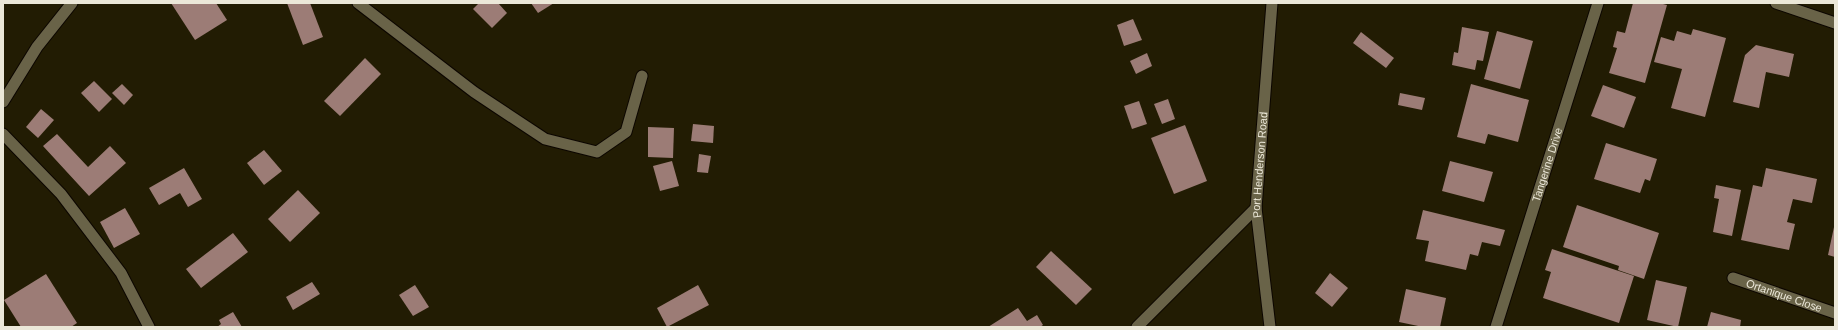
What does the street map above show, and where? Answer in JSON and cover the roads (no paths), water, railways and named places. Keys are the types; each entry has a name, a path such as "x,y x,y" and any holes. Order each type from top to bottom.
{"street":[{"path":"3,102 37,47 72,3"},
{"path":"358,3 474,92 545,139 597,152 626,132 642,76"},
{"name":"Port Henderson Road","path":"1270,327 1256,208 1272,3"},
{"name":"Tangerine Drive","path":"1496,327 1598,3"},
{"path":"1776,3 1835,23"},
{"path":"3,134 61,194 121,273 149,327"},
{"path":"1137,327 1256,208"},
{"name":"Ortanique Close","path":"1733,278 1835,313"}]}
